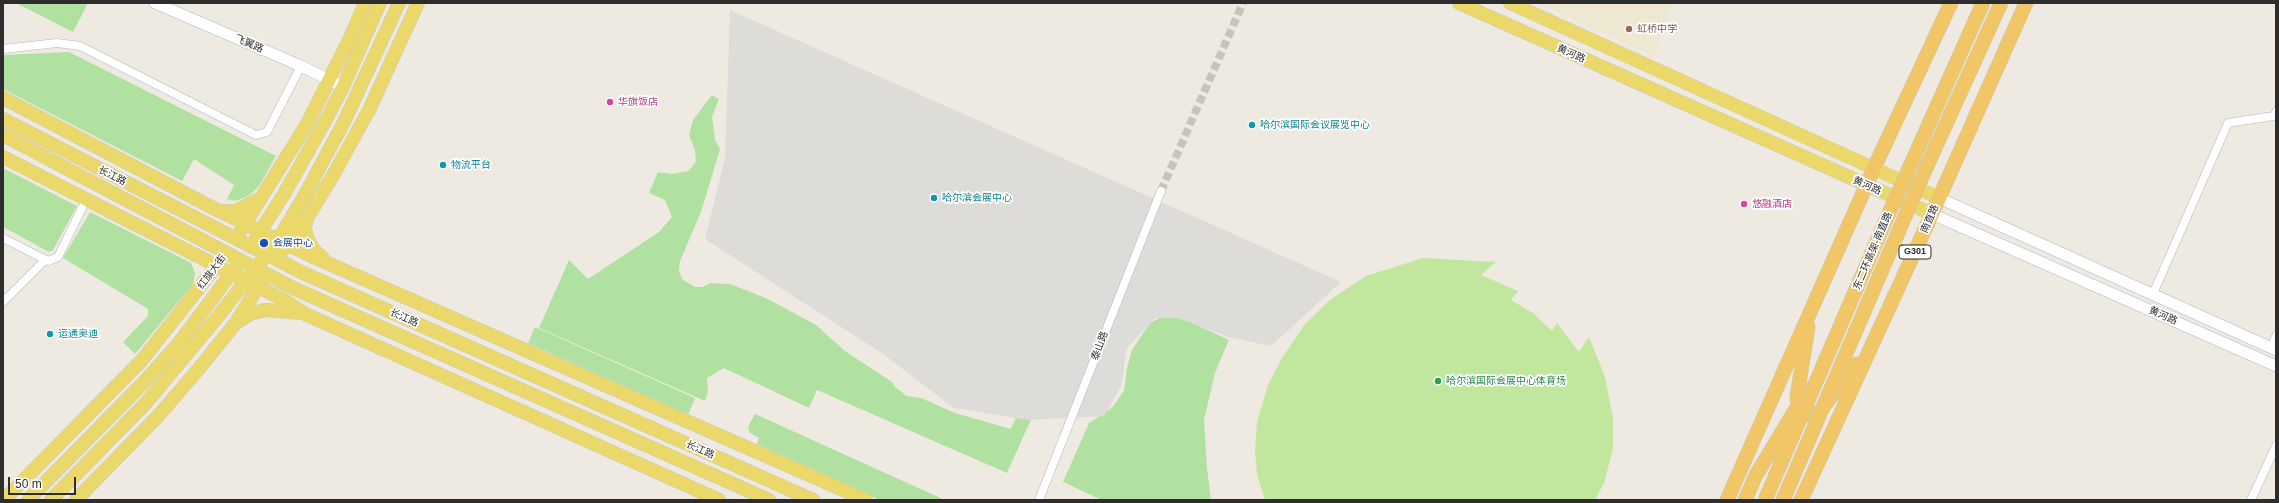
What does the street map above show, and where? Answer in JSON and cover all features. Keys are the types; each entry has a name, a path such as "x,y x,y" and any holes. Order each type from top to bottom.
{"highway":[{"path":"1728,499 1810,309 1951,3"},
{"name":"东二环高架-南直路","path":"1764,500 1983,3"},
{"name":"东二环高架-南直路","path":"1783,500 1922,177 2001,3"},
{"name":"南直路","path":"1801,500 1932,214 2026,3"},
{"path":"1810,309 1797,397 1798,407 1805,415 1818,414 1874,341"},
{"path":"1745,500 1756,475 1825,361"},
{"path":"1792,500 1816,424"},
{"path":"1728,499 1783,429 1790,425 1798,425 1806,432 1808,444 1796,500"}],"main road":[{"name":"红旗大街","path":"4,500 142,360 216,266 288,158 330,81 365,3"},
{"name":"红旗大街","path":"28,500 151,375 179,343 241,260 300,166 343,87 380,3"},
{"path":"282,242 303,198 344,122 399,3"},
{"path":"51,500 145,404 252,284 282,242 307,218 369,110 418,3"},
{"name":"黄河路","path":"1459,3 1932,214"},
{"name":"黄河路","path":"1510,3 1939,198"},
{"path":"3,98 215,209 282,242 866,500"},
{"name":"长江路","path":"3,119 270,257 813,500"},
{"name":"长江路","path":"3,135 293,288 769,500"},
{"path":"3,157 284,300 305,314 719,500"},
{"path":"215,209 236,211 253,204 263,196"},
{"path":"307,218 305,229 311,246 320,255 336,266"},
{"path":"180,247 199,264 202,274 199,288"},
{"path":"235,324 252,284"},
{"path":"76,500 159,415 235,324 250,314 265,310 305,314"}],"street":[{"name":"飞翼路","path":"155,3 301,66 343,87"},
{"path":"3,49 57,43 80,46 256,135 267,132 301,66"},
{"path":"2153,294 2228,123 2274,116 2276,112"},
{"name":"泰山路","path":"1039,500 1161,191"},
{"name":"黄河路","path":"1939,198 2273,349"},
{"path":"3,238 45,260 48,261 58,257 86,200"},
{"name":"黄河路","path":"1932,214 2276,366"},
{"path":"3,302 45,260"},
{"path":"2273,349 2276,336"},
{"path":"2251,500 2276,446"}],"shaded area":[{"name":"虹桥中学","path":"1537,3 1674,3 1653,56"},
{"name":"哈尔滨会展中心","path":"730,10 1341,282 1271,346 1232,338 1178,318 1155,318 1127,348 1121,386 1104,416 1028,420 954,408 883,354 705,239 725,158"}],"green space":[{"path":"16,3 88,3 73,32"},
{"path":"69,52 276,156 259,186 250,195 236,201 227,199 234,185 194,159 182,181 3,89 3,55"},
{"path":"712,95 719,99 712,117 715,140 720,149 701,212 680,261 679,271 682,279 695,287 702,287 711,283 730,284 768,299 816,325 845,351 892,382 896,388 907,396 921,398 955,413 1011,429 1022,403 1037,406 1007,473 817,390 809,408 724,368 707,378 708,392 705,401 539,328 569,260 588,279 659,232 672,217 665,200 649,193 658,172 671,174 688,171 696,162 695,150 689,135 693,120"},
{"path":"3,168 77,206 53,250 49,252 3,227"},
{"path":"90,212 191,263 195,273 193,284 135,354 123,342 148,316 148,309 63,258"},
{"name":"哈尔滨国际会展中心体育场","path":"1423,258 1496,262 1481,275 1518,291 1511,300 1533,313 1552,331 1557,323 1579,352 1589,337 1605,377 1613,418 1613,449 1604,483 1595,500 1265,500 1257,474 1255,451 1257,422 1268,385 1282,358 1305,324 1331,299 1366,276"},
{"path":"1176,315 1229,340 1215,373 1204,420 1211,500 1102,500 1063,482 1089,423 1113,407 1124,391 1127,368 1132,350 1150,323 1161,317"},
{"path":"535,327 695,398 688,415 528,343"},
{"path":"755,414 945,500 880,500 757,444 759,438 750,433 748,427"}],"tunnel":[{"path":"1161,191 1243,3"}],"place":[{"name":"虹桥中学","path":"1629,29"},
{"name":"华旗饭店","path":"610,102"},
{"name":"哈尔滨国际会议展览中心","path":"1252,125"},
{"name":"物流平台","path":"443,165"},
{"name":"哈尔滨会展中心","path":"934,198"},
{"name":"悠融酒店","path":"1744,204"},
{"name":"会展中心","path":"264,243"},
{"name":"运通奥迪","path":"50,334"},
{"name":"哈尔滨国际会展中心体育场","path":"1438,381"}]}
